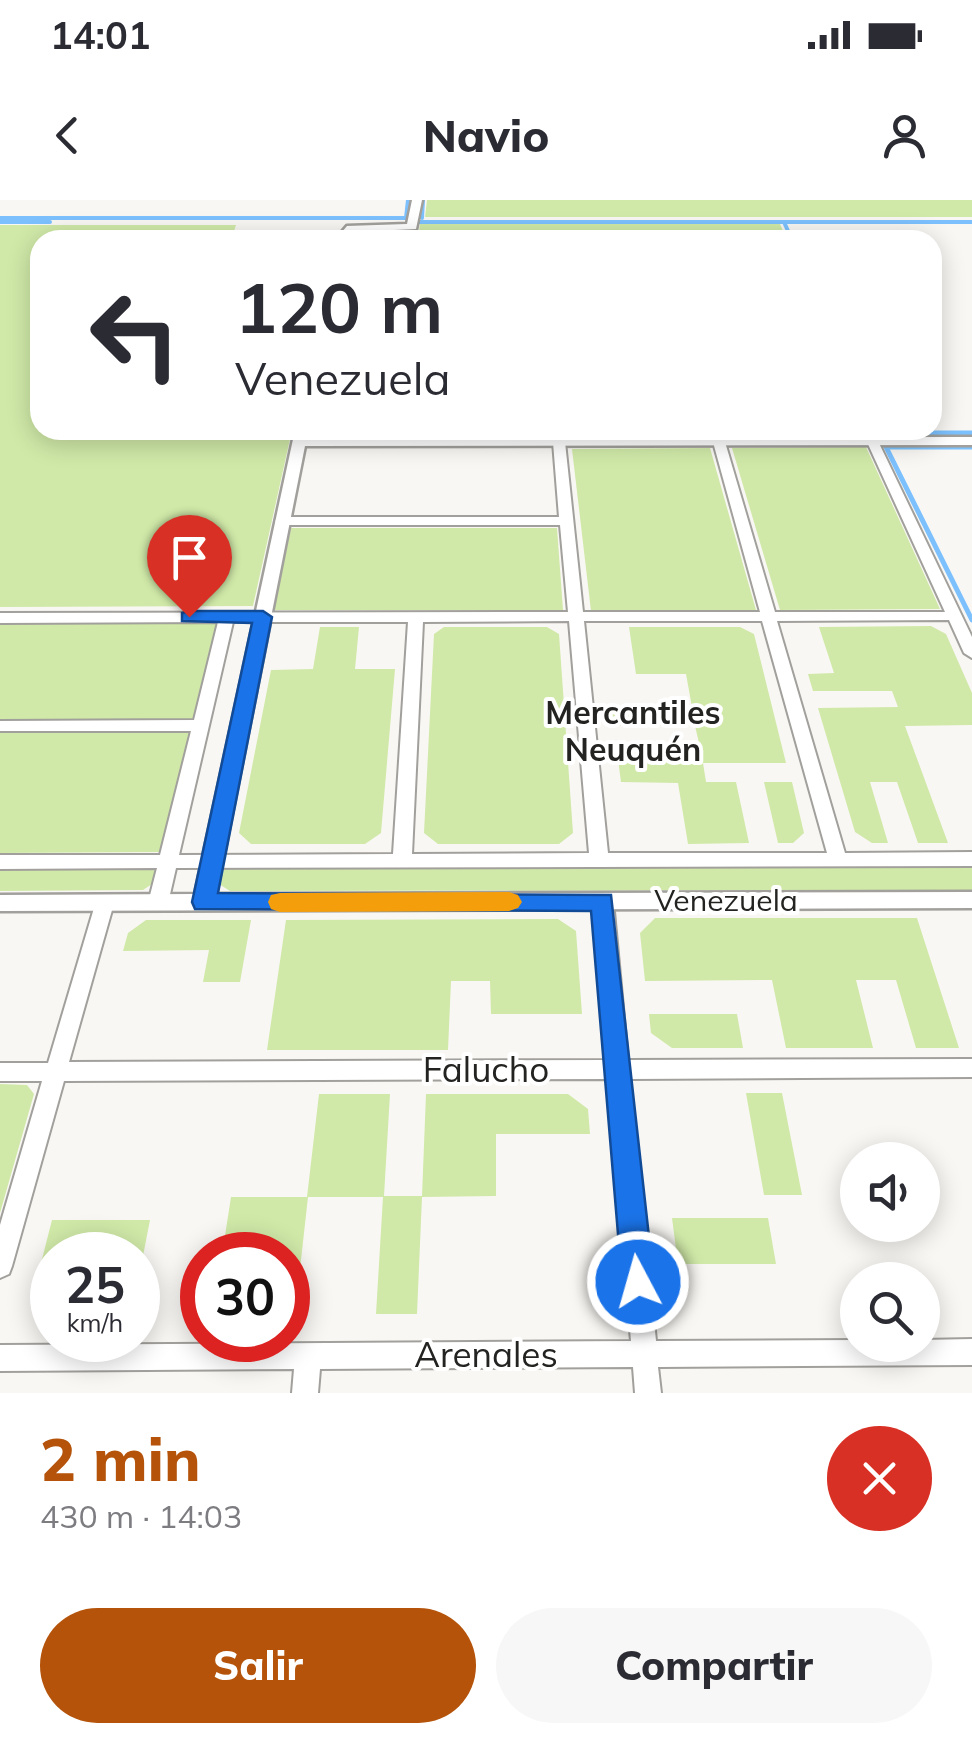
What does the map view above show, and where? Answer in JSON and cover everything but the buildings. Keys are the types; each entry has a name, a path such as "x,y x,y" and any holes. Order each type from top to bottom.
{"street":[{"path":"386,230 412,227 416,200"},
{"path":"204,902 299,440"},
{"path":"473,440 972,442"},
{"path":"559,442 598,860"},
{"path":"719,442 838,860"},
{"path":"873,442 972,653"},
{"path":"282,521 568,521"},
{"path":"402,861 416,616"},
{"path":"0,618 954,616"},
{"path":"158,902 226,617"},
{"path":"0,726 201,725"},
{"name":"Venezuela","path":"0,862 972,860"},
{"name":"Venezuela","path":"0,903 972,900"},
{"path":"603,901 648,1393"},
{"path":"0,1266 104,902"},
{"name":"Falucho","path":"0,1072 972,1068"},
{"name":"Arenales","path":"310,1356 972,1352"},
{"name":"Arenales","path":"0,1358 180,1357"},
{"path":"305,1393 308,1362"}],"green space":[{"path":"427,200 972,200 972,217 425,217"},
{"path":"420,224 780,224 783,230 419,230"},
{"path":"0,225 236,225 234,230 30,230 30,440 290,440 253,606 0,607"},
{"path":"866,447 940,609 780,610 732,448"},
{"path":"710,448 756,610 591,611 572,449"},
{"path":"291,528 557,528 563,610 274,610"},
{"path":"217,622 193,719 0,720 0,623"},
{"path":"931,626 946,634 972,693 972,725 905,726 948,843 918,843 897,782 870,782 888,843 872,843 855,832 818,708 898,707 892,691 813,691 808,674 834,673 819,627"},
{"path":"320,627 359,627 355,669 395,669 381,833 365,844 251,844 239,833 271,670 313,669"},
{"path":"444,627 547,627 559,634 573,833 559,844 438,844 424,833 434,634"},
{"path":"629,627 740,627 754,634 786,763 703,763 706,782 736,782 749,843 688,844 678,783 621,782 616,744 699,743 695,726 614,726 612,708 692,707 686,674 636,674"},
{"path":"190,732 161,852 0,853 0,733"},
{"path":"764,782 792,782 804,833 793,843 778,843"},
{"path":"150,866 156,873 155,882 143,890 0,891 0,867"},
{"path":"231,866 972,866 972,890 230,891 219,884 223,871"},
{"path":"655,918 917,918 959,1048 916,1048 896,980 856,980 873,1048 786,1048 772,980 645,981 640,933"},
{"path":"558,919 576,931 582,1014 491,1014 490,981 451,981 448,1050 267,1050 286,920"},
{"path":"146,920 251,920 240,982 203,982 209,950 123,951 128,933"},
{"path":"649,1014 737,1014 743,1048 672,1048 651,1033"},
{"path":"0,1084 27,1085 34,1094 0,1213"},
{"path":"746,1093 782,1093 802,1195 764,1195"},
{"path":"319,1094 390,1094 384,1196 422,1196 426,1094 568,1094 588,1109 590,1134 496,1134 496,1196 422,1197 417,1314 376,1314 383,1197 308,1197 304,1232 226,1232 231,1197 307,1197"},
{"path":"672,1218 768,1218 776,1264 678,1264"},
{"path":"52,1220 150,1220 148,1232 49,1232"}],"waterway":[{"path":"406,218 408,200"},
{"path":"422,218 423,200"},
{"path":"0,218 406,218"},
{"path":"406,218 412,218"},
{"path":"0,222 50,222"},
{"path":"417,222 784,222"},
{"path":"784,222 972,222"},
{"path":"784,222 788,230"},
{"path":"942,433 972,433"},
{"path":"885,445 972,620"},
{"path":"888,447 972,447"}],"slow traffic":[{"path":"280,902 509,902"}],"district":[{"name":"Mercantiles Neuquén","path":"633,732"}],"route":[{"path":"189,617 263,617 204,902 603,901 638,1282"}]}
